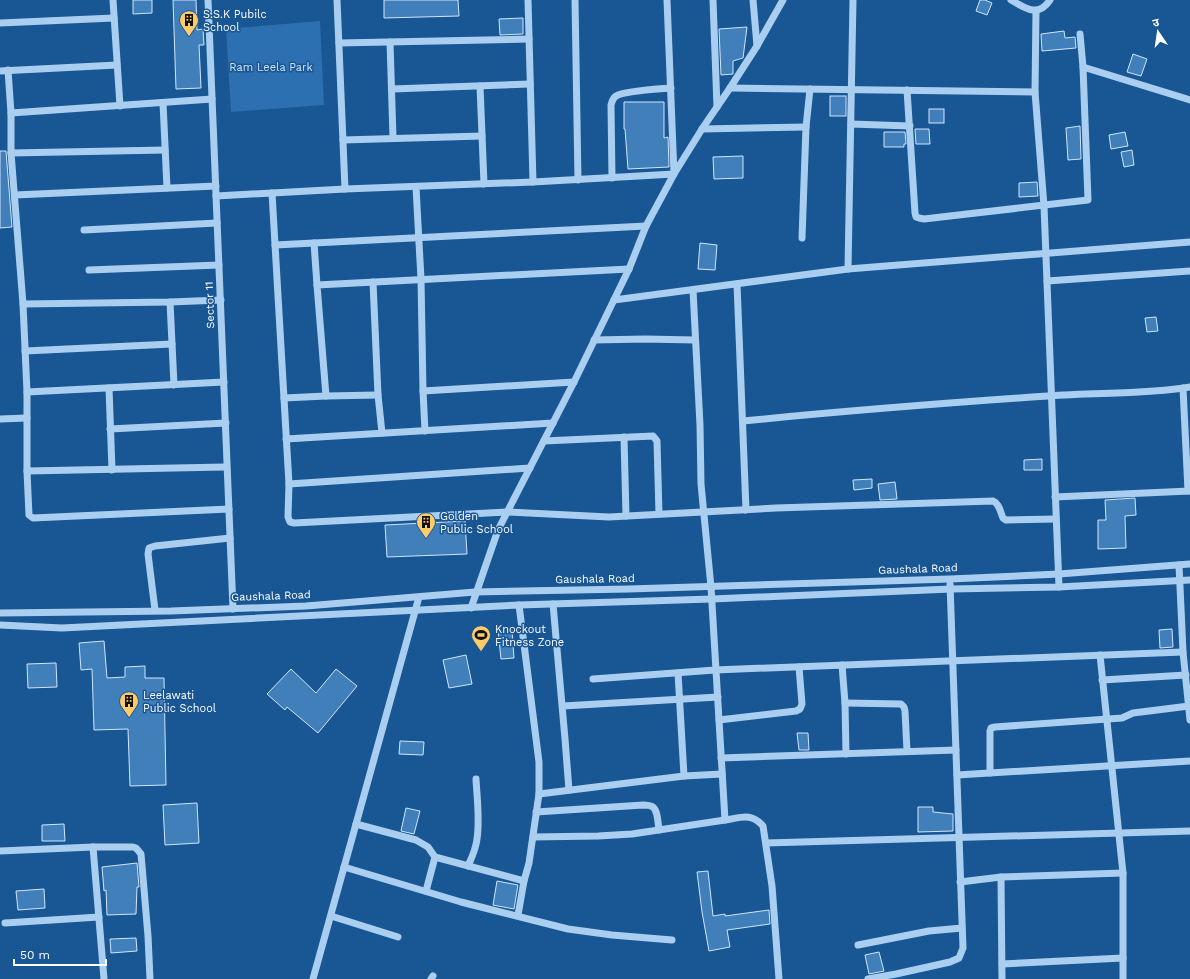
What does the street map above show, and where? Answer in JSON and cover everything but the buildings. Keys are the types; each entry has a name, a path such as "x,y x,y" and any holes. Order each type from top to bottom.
{"street":[{"path":"113,0 120,106"},
{"name":"Sector 11","path":"208,0 233,609"},
{"path":"336,0 345,189"},
{"path":"528,0 533,182"},
{"path":"575,0 578,180"},
{"path":"667,0 674,174"},
{"path":"713,0 717,107"},
{"path":"753,0 757,46"},
{"path":"470,608 498,530 574,382 614,300 629,269 646,226 674,174 757,46 783,0"},
{"path":"848,270 853,0"},
{"path":"1011,0 1028,10 1036,10 1043,7 1050,0"},
{"path":"1036,10 1035,92 1044,206 1059,587"},
{"path":"0,23 114,18"},
{"path":"907,90 916,217 924,219 1088,200 1083,67 1080,34"},
{"path":"339,43 529,39"},
{"path":"390,42 393,138"},
{"path":"117,65 4,70 11,113 11,153 23,304 29,515 33,518 229,509"},
{"path":"1083,67 1190,100"},
{"path":"392,89 530,84"},
{"path":"480,86 484,184"},
{"path":"612,178 611,104 613,99 617,95 625,93 671,88"},
{"path":"730,88 1035,92"},
{"path":"802,238 806,127 810,89"},
{"path":"11,113 212,99"},
{"path":"163,103 167,188"},
{"path":"851,124 910,126"},
{"path":"702,129 806,127"},
{"path":"343,140 482,136"},
{"path":"11,153 165,150"},
{"path":"216,196 345,189 578,180 674,174"},
{"path":"14,195 216,186"},
{"path":"416,186 421,279 425,431"},
{"path":"272,193 289,484 288,517 290,522 507,512 609,517 746,510 993,501 997,502 1003,518 1006,520 1056,519"},
{"path":"84,230 217,223"},
{"path":"275,245 646,226"},
{"path":"614,300 848,270 1190,242"},
{"path":"314,243 326,396"},
{"path":"89,270 219,265"},
{"path":"317,285 629,269"},
{"path":"1047,281 1190,271"},
{"path":"373,282 378,395 382,434"},
{"path":"737,284 746,510"},
{"path":"693,290 704,512 712,599 724,820"},
{"path":"23,304 220,300"},
{"path":"170,302 174,385"},
{"path":"594,340 695,340"},
{"path":"25,351 172,344"},
{"path":"26,392 224,382"},
{"path":"423,391 574,382"},
{"path":"109,388 112,470"},
{"path":"742,421 899,406 1051,395 1103,394 1186,388 1189,491 1055,497"},
{"path":"284,398 378,395"},
{"path":"0,418 27,418"},
{"path":"110,429 226,423"},
{"path":"286,439 553,423"},
{"path":"544,441 653,436 657,441 659,514"},
{"path":"624,437 626,516"},
{"path":"27,472 224,466"},
{"path":"289,484 530,468"},
{"path":"155,610 148,554 149,548 155,546 230,538"},
{"name":"Gaushala Road","path":"0,613 171,611 306,606 475,592 711,587 950,579 1059,574 1190,564"},
{"path":"1179,565 1183,652 1190,720"},
{"path":"868,979 950,962 959,958 963,948 950,579"},
{"name":"Gaushala Road","path":"0,625 62,628 520,605 951,589 1059,587 1190,580"},
{"path":"313,979 419,597"},
{"path":"553,604 563,706 569,790"},
{"path":"518,915 533,837 539,794 539,762 520,605"},
{"path":"593,679 715,670 1183,652"},
{"path":"1100,655 1123,873 1123,979"},
{"path":"842,665 845,703 846,754"},
{"path":"719,720 796,711 800,709 802,704 799,667"},
{"path":"678,673 684,776"},
{"path":"1102,680 1186,675"},
{"path":"563,706 718,697"},
{"path":"845,703 901,704 905,711 907,751"},
{"path":"990,773 991,728 1107,720 1122,718 1133,714 1189,706"},
{"path":"721,758 956,750"},
{"path":"957,775 1190,761"},
{"path":"539,794 684,776 722,774"},
{"path":"468,866 474,852 477,839 476,779"},
{"path":"536,812 650,805 654,807 656,811 659,830"},
{"path":"533,837 632,834 749,817 758,819 763,826 772,886 779,979"},
{"path":"356,824 416,840 428,847 435,857 524,881"},
{"path":"766,843 1190,830"},
{"path":"0,851 93,847 136,848 141,854 150,979"},
{"path":"93,847 104,979"},
{"path":"426,891 435,857"},
{"path":"344,867 461,902 518,915 568,929 612,935 672,940"},
{"path":"960,882 1001,877 1123,873"},
{"path":"1001,877 1002,979"},
{"path":"331,916 398,937"},
{"path":"5,922 99,917"},
{"path":"858,945 929,931 962,928"},
{"path":"1002,964 1123,958"}],"green space":[{"name":"Ram Leela Park","path":"320,21 324,105 231,112 226,29"}],"place":[{"name":"S.S.K Pubilc School","path":"189,37"},
{"name":"Golden Public School","path":"426,539"},
{"name":"Knockout Fitness Zone","path":"481,652"},
{"name":"Leelawati Public School","path":"129,718"}]}
